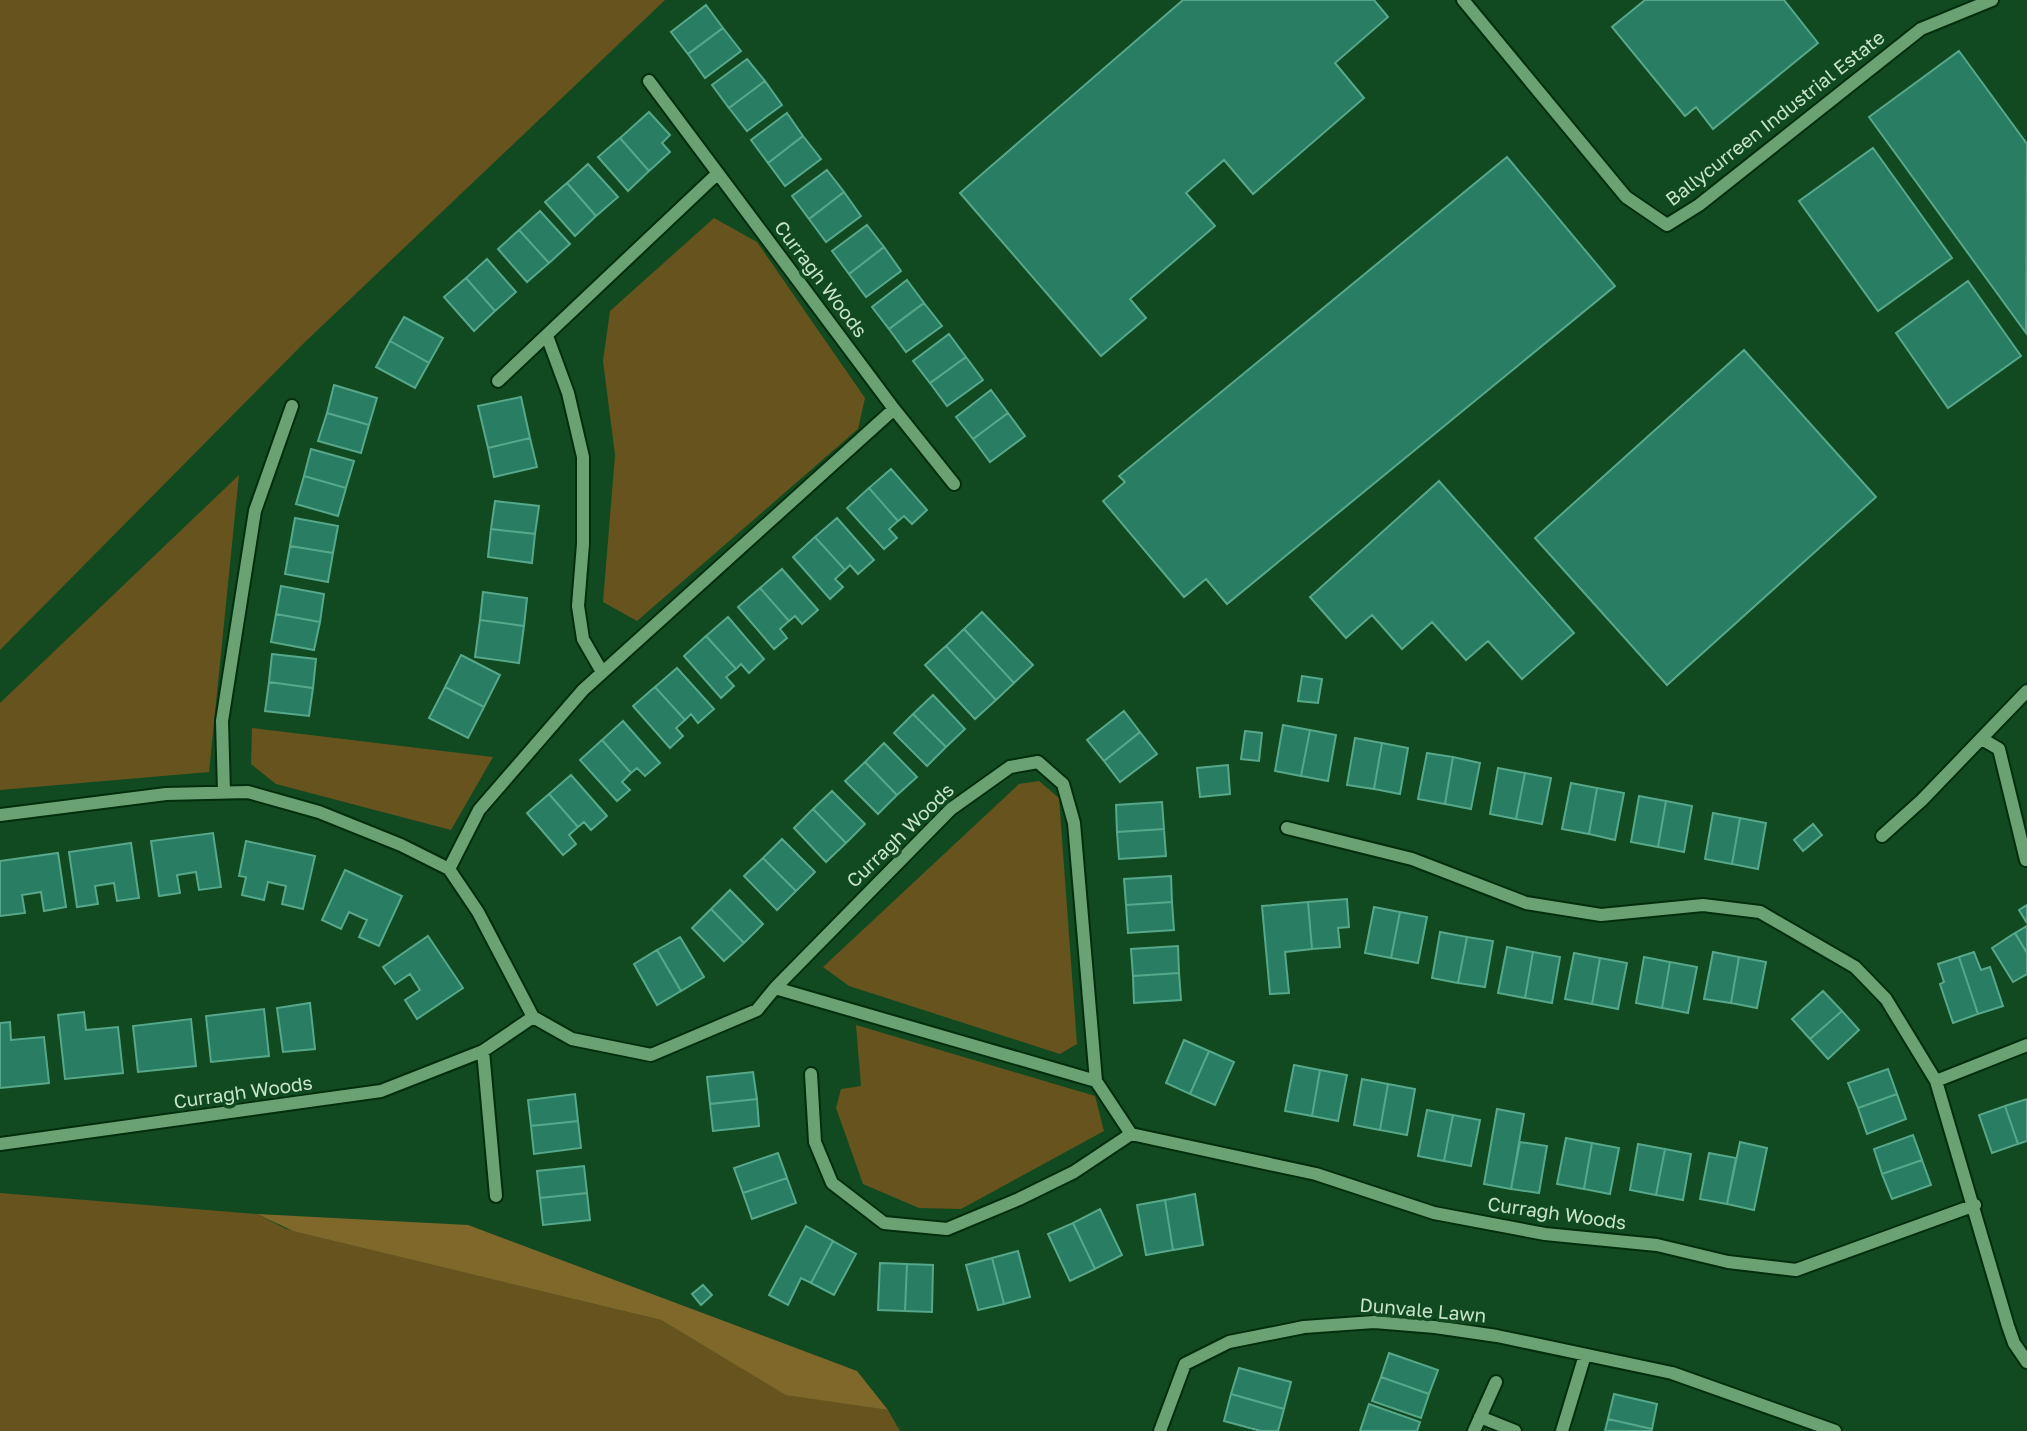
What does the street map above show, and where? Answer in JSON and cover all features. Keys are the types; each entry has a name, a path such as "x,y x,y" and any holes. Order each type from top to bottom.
{"street":[{"name":"Ballycurreen Industrial Estate","path":"1463,0 1626,197 1667,225 1699,205 1921,29 1992,0"},
{"name":"Curragh Woods","path":"649,81 894,409 954,484"},
{"path":"498,381 717,174"},
{"path":"547,336 568,393 583,457 583,544 578,606 583,639 602,672"},
{"path":"224,792 222,721 255,511 292,407"},
{"path":"449,869 479,810 602,672 894,409"},
{"path":"1882,836 1982,739 2027,691"},
{"path":"1982,739 1999,749 2026,860"},
{"name":"Curragh Woods","path":"0,1144 382,1091 483,1051 533,1017 572,1039 651,1055 757,1010 775,988 951,809 1010,767 1038,762 1063,784 1074,823 1096,1081 1131,1135 1316,1174 1434,1213 1545,1234 1657,1245 1728,1262 1796,1270 1975,1205"},
{"path":"0,815 166,794 224,792 248,792 319,812 401,845 449,869 478,912 533,1017"},
{"path":"1287,828 1412,859 1526,903 1601,915 1703,905 1760,912 1855,967 1886,999 1936,1081 1975,1205 2008,1326 2014,1343 2027,1362"},
{"path":"775,988 1096,1081"},
{"path":"1936,1081 2027,1045"},
{"path":"483,1051 496,1196"},
{"path":"811,1074 815,1142 832,1183 884,1223 947,1229 1079,1169 1131,1135"},
{"name":"Dunvale Lawn","path":"1160,1431 1185,1364 1229,1342 1304,1326 1374,1322 1435,1327 1672,1373 1835,1431"},
{"path":"1562,1431 1586,1355"},
{"path":"1474,1431 1496,1382"},
{"path":"1480,1418 1515,1431"}],"shaded area":[{"path":"0,0 665,0 305,342 0,650"},
{"path":"714,218 757,242 865,398 858,429 637,621 603,602 615,455 603,361 610,311"},
{"path":"239,475 209,772 0,790 0,703"},
{"path":"252,728 493,757 451,830 276,784 251,764"},
{"path":"1039,781 1059,798 1077,1044 1060,1054 849,986 823,967 1019,784"},
{"path":"856,1025 1095,1096 1104,1131 961,1209 919,1208 863,1184 836,1108 841,1089 861,1086"},
{"path":"0,1193 257,1214 286,1229 661,1320 786,1394 888,1410 900,1431 0,1431"},
{"path":"257,1214 468,1225 857,1371 888,1410 786,1395 661,1320 293,1231"}],"building":[{"path":"1183,0 1374,0 1388,17 1335,63 1364,98 1253,194 1224,160 1186,193 1215,226 1130,299 1146,318 1101,356 960,193"},
{"path":"1645,0 1784,0 1818,43 1713,129 1696,107 1685,116 1612,27"},
{"path":"706,5 723,28 688,54 671,32"},
{"path":"723,28 741,51 705,78 688,54"},
{"path":"1959,51 2027,144 2026,333 1869,117"},
{"path":"747,59 765,81 729,108 712,85"},
{"path":"765,81 782,105 747,131 729,108"},
{"path":"649,112 670,135 662,143 670,152 649,171 620,138"},
{"path":"787,113 803,136 768,163 751,140"},
{"path":"803,136 821,159 785,186 768,163"},
{"path":"620,138 649,171 628,191 598,157"},
{"path":"1873,148 1952,258 1878,311 1799,201"},
{"path":"1507,157 1615,286 1227,604 1206,579 1184,597 1103,501 1125,482 1119,476"},
{"path":"588,164 618,197 596,216 567,183"},
{"path":"827,170 844,192 809,219 792,196"},
{"path":"567,183 596,216 575,236 545,202"},
{"path":"844,192 861,216 826,242 809,219"},
{"path":"540,211 570,244 549,263 519,230"},
{"path":"867,225 884,247 849,274 832,251"},
{"path":"519,230 549,263 527,282 498,249"},
{"path":"884,247 901,271 866,297 849,274"},
{"path":"487,259 516,292 495,311 466,278"},
{"path":"466,278 495,311 474,331 444,297"},
{"path":"907,280 924,303 889,329 872,307"},
{"path":"1968,281 2021,356 1948,408 1896,333"},
{"path":"924,303 942,326 906,352 889,329"},
{"path":"404,317 443,338 429,363 390,341"},
{"path":"949,334 966,357 930,383 913,361"},
{"path":"390,341 429,363 415,388 376,367"},
{"path":"1744,350 1876,497 1667,685 1535,538"},
{"path":"966,357 983,380 947,406 930,383"},
{"path":"334,385 377,398 369,425 327,413"},
{"path":"991,390 1008,413 973,439 956,417"},
{"path":"521,397 530,438 488,448 478,406"},
{"path":"327,413 369,425 361,453 318,441"},
{"path":"1008,413 1025,436 990,462 973,439"},
{"path":"530,438 537,467 494,477 488,448"},
{"path":"311,449 354,461 346,488 304,476"},
{"path":"891,469 927,510 912,524 904,516 898,521 869,488"},
{"path":"304,476 346,488 338,516 296,504"},
{"path":"1439,481 1574,633 1522,679 1488,641 1466,660 1432,622 1402,649 1372,615 1346,638 1310,597"},
{"path":"869,488 898,521 889,529 897,538 884,549 847,508"},
{"path":"495,501 539,506 535,534 491,529"},
{"path":"295,518 338,526 333,553 290,546"},
{"path":"837,518 874,560 858,574 850,565 845,570 815,537"},
{"path":"491,529 535,534 532,563 488,557"},
{"path":"815,537 845,570 835,579 843,587 830,599 793,557"},
{"path":"290,546 333,553 328,582 285,574"},
{"path":"782,569 818,610 802,624 795,616 789,621 760,588"},
{"path":"281,586 324,594 320,622 276,614"},
{"path":"760,588 789,621 780,629 787,638 774,649 738,607"},
{"path":"483,592 527,598 524,626 480,620"},
{"path":"982,612 1033,665 1014,683 964,629"},
{"path":"276,614 320,622 314,650 271,642"},
{"path":"728,617 764,659 749,673 741,664 736,669 706,636"},
{"path":"480,620 524,626 519,663 475,657"},
{"path":"964,629 1014,683 996,700 946,646"},
{"path":"706,636 736,669 726,677 734,686 721,698 684,656"},
{"path":"946,646 996,700 975,719 925,665"},
{"path":"272,654 316,659 313,688 269,682"},
{"path":"461,655 500,675 484,707 445,687"},
{"path":"677,668 714,709 698,723 691,714 685,720 655,687"},
{"path":"1302,676 1322,679 1318,703 1298,701"},
{"path":"269,682 313,688 309,716 265,711"},
{"path":"445,687 484,707 468,738 429,718"},
{"path":"655,687 685,720 676,728 683,736 670,748 633,706"},
{"path":"933,695 965,729 946,747 913,714"},
{"path":"1124,711 1140,732 1104,761 1087,740"},
{"path":"913,714 946,747 927,766 894,733"},
{"path":"623,721 660,763 645,776 637,768 631,773 602,740"},
{"path":"1283,725 1310,730 1301,776 1275,771"},
{"path":"1310,730 1336,735 1328,781 1301,776"},
{"path":"1245,731 1262,733 1259,761 1241,759"},
{"path":"1140,732 1157,754 1120,782 1104,761"},
{"path":"1355,738 1382,743 1374,789 1347,785"},
{"path":"602,740 631,773 622,782 630,790 617,801 580,760"},
{"path":"884,743 917,777 897,795 865,762"},
{"path":"1382,743 1408,748 1400,794 1374,789"},
{"path":"1427,753 1453,757 1445,804 1418,799"},
{"path":"1453,757 1480,763 1471,809 1445,804"},
{"path":"865,762 897,795 878,814 845,781"},
{"path":"1228,765 1230,794 1200,797 1197,768"},
{"path":"1498,768 1525,773 1516,819 1490,814"},
{"path":"1525,773 1551,778 1542,824 1516,819"},
{"path":"571,775 607,816 591,830 584,822 578,827 549,794"},
{"path":"1571,783 1597,788 1589,834 1562,829"},
{"path":"1597,788 1624,793 1615,840 1589,834"},
{"path":"832,791 865,824 846,843 813,809"},
{"path":"549,794 578,827 569,835 576,844 563,855 527,813"},
{"path":"1639,796 1666,801 1658,847 1631,842"},
{"path":"1666,801 1692,806 1684,852 1658,847"},
{"path":"1162,802 1164,829 1117,832 1116,805"},
{"path":"813,809 846,843 826,862 794,828"},
{"path":"1713,813 1740,818 1732,864 1705,859"},
{"path":"1740,818 1766,823 1758,869 1732,864"},
{"path":"1813,824 1822,835 1803,851 1794,840"},
{"path":"1164,829 1166,856 1119,859 1117,832"},
{"path":"213,833 221,887 199,890 196,872 177,875 180,893 159,896 151,841"},
{"path":"782,839 815,872 796,891 763,858"},
{"path":"246,841 315,856 303,909 282,904 286,886 268,882 264,900 242,895 246,877 239,876"},
{"path":"131,843 139,898 117,901 114,883 95,886 98,904 77,907 69,852"},
{"path":"58,853 66,907 44,911 41,892 22,895 25,913 0,916 0,861"},
{"path":"763,858 796,891 777,910 744,876"},
{"path":"345,870 402,896 379,946 359,937 367,920 349,912 341,929 322,920"},
{"path":"1171,876 1172,902 1126,905 1124,879"},
{"path":"730,890 763,924 744,943 711,909"},
{"path":"1347,899 1349,927 1338,928 1340,947 1312,949 1308,902"},
{"path":"1172,902 1174,930 1128,933 1126,905"},
{"path":"1308,902 1312,949 1285,952 1289,993 1270,994 1262,906"},
{"path":"2027,905 2027,923 2019,910"},
{"path":"1374,907 1400,912 1391,958 1365,953"},
{"path":"711,909 744,943 724,961 692,928"},
{"path":"1400,912 1427,917 1418,963 1391,958"},
{"path":"2027,926 2027,953 2015,933"},
{"path":"1440,932 1467,937 1458,983 1432,978"},
{"path":"2015,933 2027,953 2027,974 2013,982 1992,948"},
{"path":"428,936 463,988 417,1019 405,1000 420,990 410,974 395,984 383,967"},
{"path":"680,937 704,977 681,991 657,950"},
{"path":"1467,937 1493,941 1485,987 1458,983"},
{"path":"1178,946 1179,973 1133,976 1131,949"},
{"path":"1507,947 1533,952 1525,998 1498,993"},
{"path":"657,950 681,991 657,1005 634,964"},
{"path":"1533,952 1560,957 1552,1003 1525,998"},
{"path":"1713,952 1739,957 1731,1003 1704,999"},
{"path":"1974,952 1981,970 1990,967 2003,1006 1978,1014 1959,957"},
{"path":"1574,953 1600,958 1592,1004 1565,999"},
{"path":"1644,957 1670,962 1662,1008 1636,1003"},
{"path":"1739,957 1766,962 1757,1008 1731,1003"},
{"path":"1959,957 1978,1014 1953,1023 1940,984 1944,982 1938,964"},
{"path":"1600,958 1627,963 1618,1009 1592,1004"},
{"path":"1670,962 1697,967 1688,1013 1662,1008"},
{"path":"1179,973 1181,1000 1134,1003 1133,976"},
{"path":"1823,991 1842,1011 1810,1039 1792,1019"},
{"path":"310,1003 315,1049 283,1052 277,1008"},
{"path":"264,1009 269,1056 211,1062 206,1016"},
{"path":"1842,1011 1859,1030 1828,1059 1810,1039"},
{"path":"84,1012 86,1030 118,1027 123,1073 65,1079 58,1015"},
{"path":"191,1019 196,1066 138,1072 133,1026"},
{"path":"10,1022 11,1040 44,1037 49,1083 0,1088 0,1023"},
{"path":"1184,1040 1209,1051 1190,1094 1166,1083"},
{"path":"1209,1051 1234,1062 1215,1105 1190,1094"},
{"path":"1294,1065 1320,1070 1312,1116 1285,1111"},
{"path":"1888,1069 1897,1094 1858,1108 1848,1083"},
{"path":"1320,1070 1347,1075 1338,1121 1312,1116"},
{"path":"753,1072 757,1099 710,1104 707,1077"},
{"path":"1362,1079 1388,1084 1380,1130 1354,1125"},
{"path":"1388,1084 1415,1089 1407,1135 1380,1130"},
{"path":"575,1094 578,1121 531,1126 528,1100"},
{"path":"1897,1094 1906,1119 1867,1134 1858,1108"},
{"path":"757,1099 759,1126 713,1131 710,1104"},
{"path":"2027,1099 2027,1141 2018,1144 2005,1106"},
{"path":"2005,1106 2018,1144 1992,1153 1979,1115"},
{"path":"1497,1109 1524,1114 1511,1189 1484,1184"},
{"path":"1427,1110 1453,1115 1444,1161 1418,1156"},
{"path":"1453,1115 1480,1120 1471,1166 1444,1161"},
{"path":"578,1121 581,1148 534,1154 531,1126"},
{"path":"1913,1135 1922,1160 1882,1174 1874,1149"},
{"path":"1566,1138 1592,1143 1584,1189 1557,1184"},
{"path":"1520,1142 1547,1146 1539,1193 1511,1189"},
{"path":"1740,1142 1767,1148 1754,1210 1727,1204"},
{"path":"1592,1143 1619,1148 1610,1194 1584,1189"},
{"path":"1638,1144 1665,1149 1656,1195 1630,1190"},
{"path":"1665,1149 1691,1154 1683,1200 1656,1195"},
{"path":"778,1153 787,1178 743,1193 734,1168"},
{"path":"1709,1153 1736,1158 1727,1204 1700,1199"},
{"path":"1922,1160 1931,1185 1892,1199 1882,1174"},
{"path":"584,1166 587,1193 540,1198 537,1171"},
{"path":"787,1178 796,1203 752,1219 743,1193"},
{"path":"587,1193 590,1220 543,1225 540,1198"},
{"path":"1195,1194 1203,1245 1173,1250 1165,1200"},
{"path":"1165,1200 1173,1250 1146,1255 1137,1205"},
{"path":"1100,1209 1122,1255 1095,1269 1073,1223"},
{"path":"1073,1223 1095,1269 1070,1281 1048,1234"},
{"path":"806,1226 833,1241 811,1283 801,1278 788,1305 769,1295"},
{"path":"833,1241 856,1254 834,1295 811,1283"},
{"path":"1018,1251 1030,1297 1004,1304 992,1258"},
{"path":"992,1258 1004,1304 978,1310 966,1265"},
{"path":"880,1263 907,1264 905,1311 878,1310"},
{"path":"907,1264 933,1265 932,1312 905,1311"},
{"path":"703,1285 712,1295 701,1305 692,1294"},
{"path":"1389,1353 1438,1370 1429,1394 1381,1377"},
{"path":"1239,1368 1291,1382 1284,1409 1231,1394"},
{"path":"1381,1377 1429,1394 1421,1418 1372,1401"},
{"path":"1231,1394 1284,1409 1278,1431 1261,1431 1224,1421"},
{"path":"1614,1394 1657,1404 1652,1429 1608,1419"},
{"path":"1369,1404 1420,1422 1417,1431 1360,1431"},
{"path":"1608,1419 1652,1429 1605,1431"}]}
